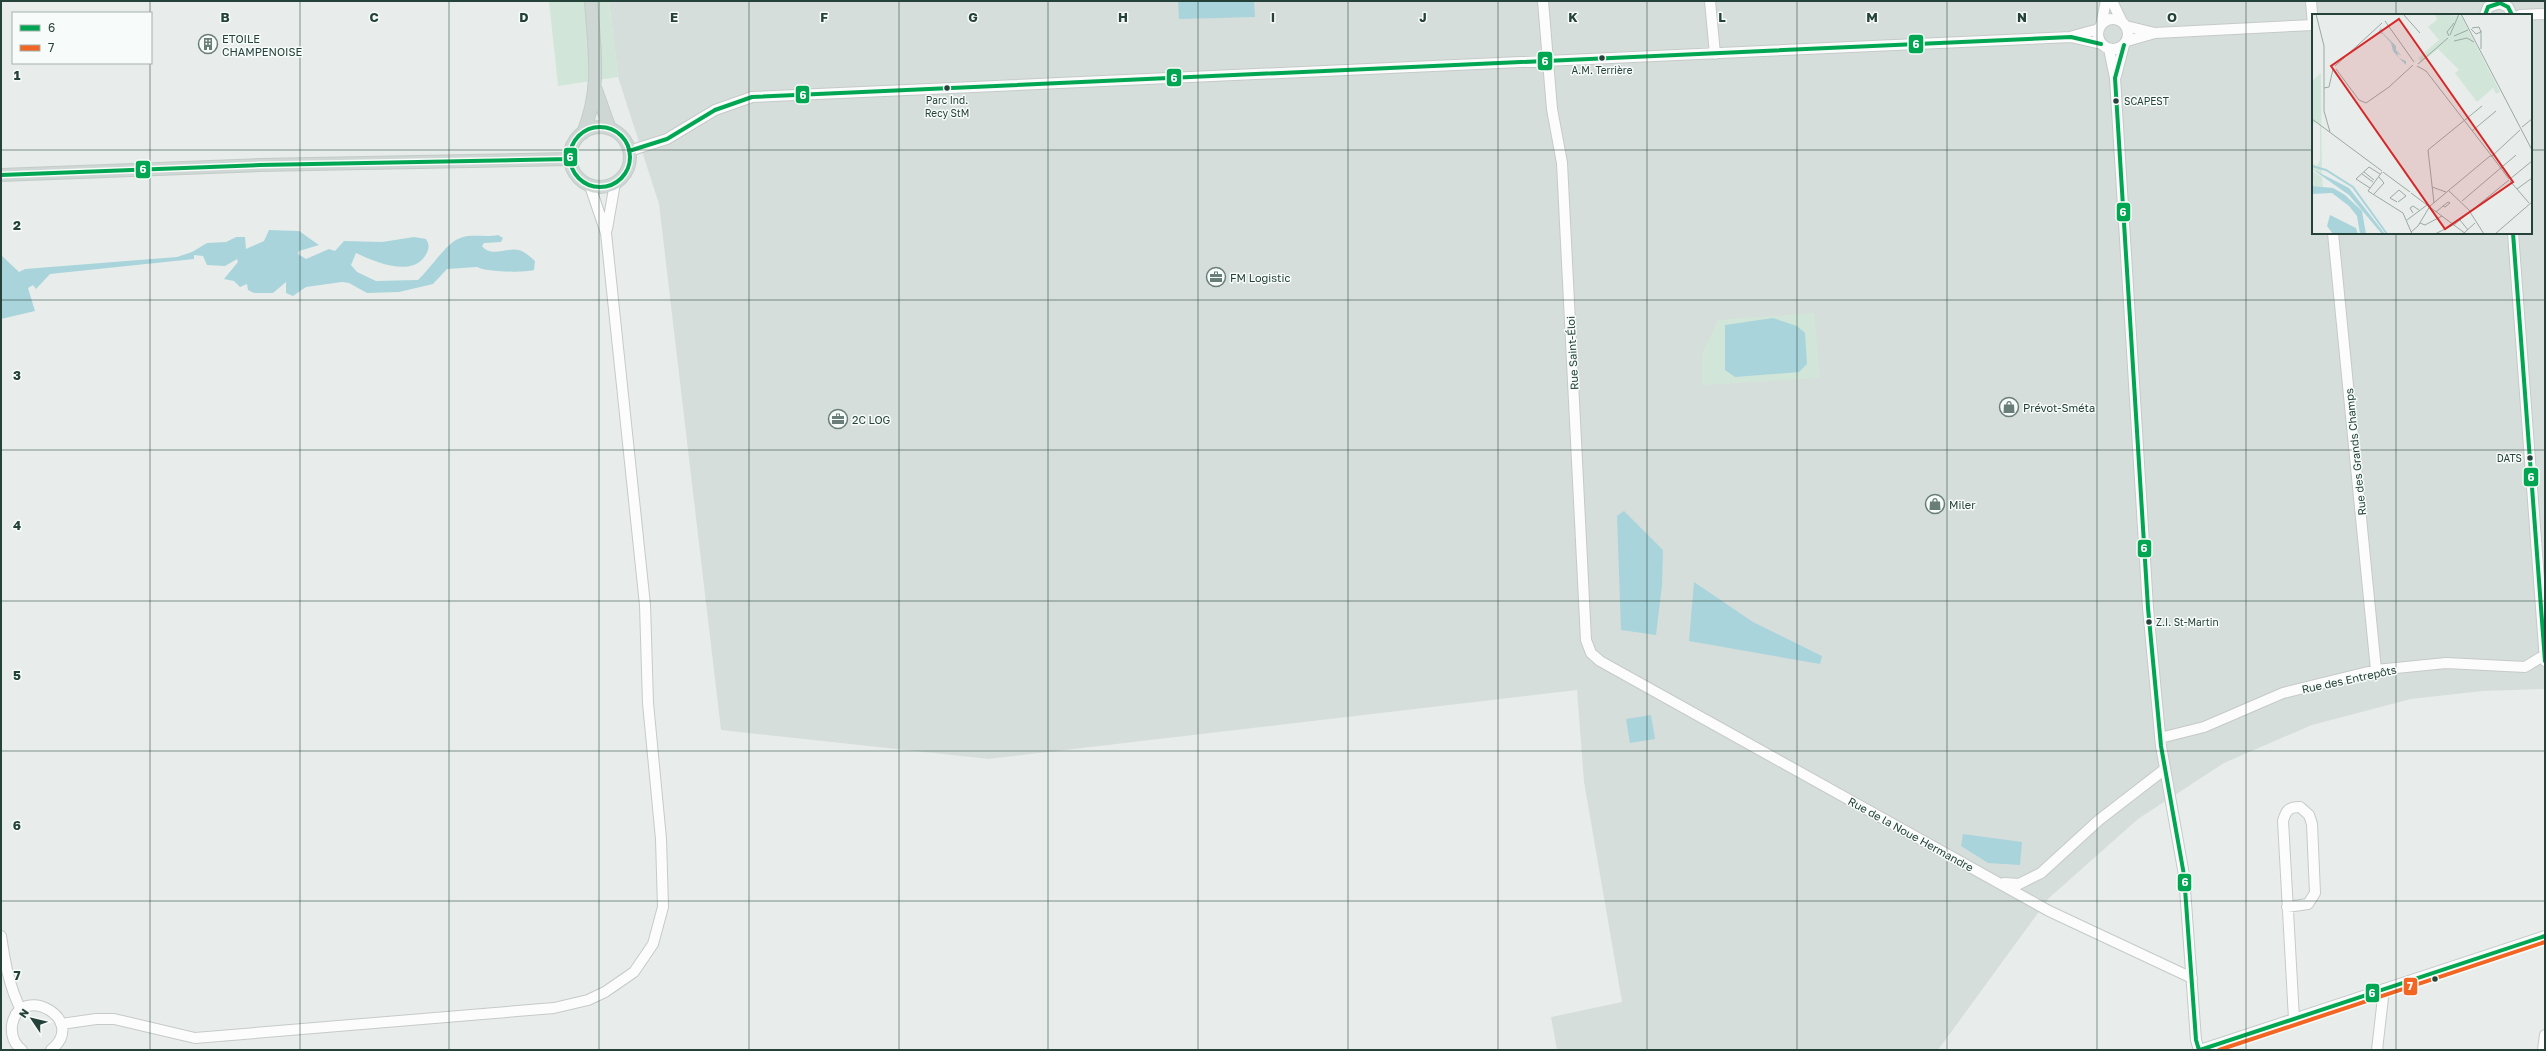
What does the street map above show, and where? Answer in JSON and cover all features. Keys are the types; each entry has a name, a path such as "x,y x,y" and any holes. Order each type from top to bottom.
{"main road":[{"path":"583,133 592,112 596,89 591,1"},
{"path":"596,89 610,129"},
{"path":"592,129 610,129 623,138 629,151 627,170 615,183 606,187 590,186 576,175 570,159 576,140 583,133 592,129"},
{"path":"1,175 260,165 570,159"}],"street":[{"name":"Rue Saint-Éloi","path":"1543,1 1552,109 1562,163 1586,640 1588,647 1595,657 1635,682"},
{"path":"1710,1 1715,54"},
{"path":"2106,1 2100,27 2115,78 2143,545 2160,738 2184,875 2196,1040 2199,1050 2545,936"},
{"path":"2112,1 2124,24 2125,43 2115,78"},
{"path":"2310,1 2312,17"},
{"path":"2484,14 2488,7 2495,2 2504,4 2511,14"},
{"path":"2532,15 2545,14"},
{"path":"629,151 667,139 715,110 752,97 1549,62 2071,37 2100,27 2113,19 2124,24 2155,33"},
{"path":"2071,37 2115,50 2125,43 2155,33 2312,25"},
{"path":"606,233 615,183"},
{"path":"61,1024 96,1019 114,1019 195,1038 554,1008 588,1000 605,992 634,972 643,961 658,932 664,890 648,703 645,605 606,233 590,186"},
{"name":"Rue des Grands Champs","path":"2334,234 2376,670"},
{"path":"2513,234 2544,658"},
{"name":"Rue des Entrepôts","path":"2160,738 2204,727 2283,693 2376,670 2446,663 2525,667 2544,658"},
{"name":"Rue de la Noue Hermandre","path":"1635,682 2054,913 2192,978"},
{"path":"1996,881 2009,885 2019,884 2040,873 2099,820 2165,769"},
{"path":"2287,907 2308,904 2315,893 2312,824 2309,815 2300,807 2292,807 2287,810 2283,821 2287,907 2294,1019"},
{"path":"1,936 6,973 12,991 22,1010"},
{"path":"2377,1050 2384,989"},
{"path":"22,1050 14,1040 12,1024 22,1010 29,1006 45,1006 55,1013 61,1024 60,1040 51,1050"},
{"path":"2543,1050 2545,1035"}],"shaded area":[{"path":"609,1 2545,1 2545,689 2483,691 2411,699 2312,725 2224,763 2138,819 2049,898 1938,1050 1557,1050 1551,1017 1622,1002 1584,782 1577,690 989,759 721,730 659,204 618,77"}],"green space":[{"path":"549,1 609,1 618,77 558,86"},
{"path":"1814,313 1820,378 1702,385 1702,355 1718,320"}],"water":[{"path":"1178,1 1254,1 1255,17 1179,19"},
{"path":"269,230 299,231 319,245 299,251 298,254 306,259 329,249 335,251 344,241 382,242 414,237 426,239 428,250 425,256 419,263 411,266 392,266 356,253 351,265 357,272 376,281 418,280 448,246 458,239 467,236 498,235 503,238 501,242 484,243 482,246 494,252 514,249 519,250 535,261 534,270 504,272 477,267 447,269 433,284 399,292 367,293 349,283 342,282 306,287 293,296 286,293 286,282 273,293 254,293 248,290 247,284 240,287 234,281 224,279 238,262 237,259 225,266 207,265 203,256 194,255 194,259 50,274 36,289 33,285 28,288 35,311 1,319 1,255 19,272 25,269 177,257 192,252 207,243 226,242 236,237 245,237 246,249 264,241"},
{"path":"1773,318 1797,326 1805,333 1807,364 1799,372 1735,377 1725,370 1725,325"},
{"path":"1624,511 1663,550 1662,585 1656,635 1621,630 1617,516"},
{"path":"1694,582 1753,622 1822,656 1820,664 1689,641"},
{"path":"1651,715 1655,739 1630,743 1626,719"},
{"path":"1963,834 2022,842 2020,865 1988,863 1961,846"}],"transit line":[{"name":"6","path":"2485,14 2488,7 2500,3 2508,7 2512,14"},
{"name":"6","path":"629,151 667,139 715,110 752,97 2071,37 2101,44"},
{"name":"6","path":"2124,45 2115,78 2148,608 2161,746 2184,875 2196,1040 2199,1050"},
{"name":"6","path":"600,127 616,132 621,136 625,141 630,157 625,173 621,178 616,182 600,187 584,182 579,178 575,173 570,157 575,141 579,136 584,132 600,127"},
{"name":"6","path":"1,175 260,165 570,159"},
{"name":"6","path":"2513,234 2545,661"},
{"name":"6","path":"2200,1050 2545,936"},
{"name":"7","path":"2219,1050 2545,942"}],"place":[{"name":"ETOILE CHAMPENOISE","path":"208,44"},
{"name":"A.M. Terrière","path":"1602,58"},
{"name":"Parc Ind. Recy StM","path":"947,88"},
{"name":"SCAPEST","path":"2116,101"},
{"name":"FM Logistic","path":"1216,277"},
{"name":"Prévot-Sméta","path":"2009,407"},
{"name":"2C LOG","path":"838,419"},
{"name":"DATS","path":"2530,458"},
{"name":"Miler","path":"1935,504"},
{"name":"Z.I. St-Martin","path":"2149,622"}]}
